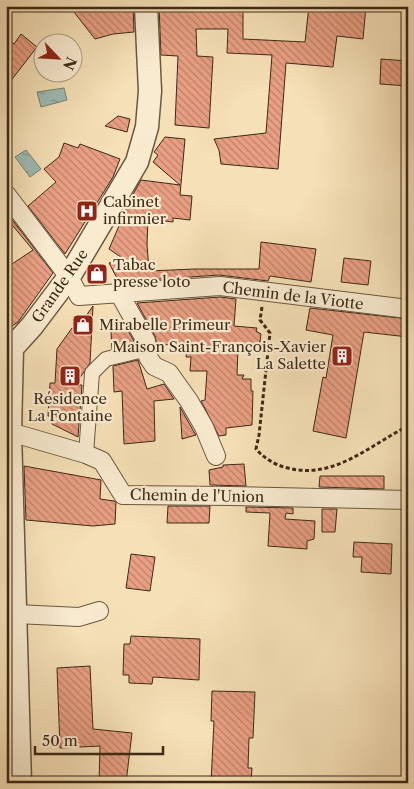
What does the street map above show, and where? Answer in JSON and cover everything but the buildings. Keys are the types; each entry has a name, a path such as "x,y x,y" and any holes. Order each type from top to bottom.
{"street":[{"name":"Grande Rue","path":"20,783 9,349 32,326 69,277 137,162 147,127 150,91 146,6"},
{"path":"6,194 69,277"},
{"name":"Chemin de la Viotte","path":"69,277 80,296 220,286 408,309"},
{"path":"118,293 146,341 148,357 154,366 169,373 189,401 204,427 216,456"},
{"path":"86,454 92,373 106,359 148,349"},
{"name":"Chemin de l'Union","path":"10,432 86,454 102,461 122,495 408,500"},
{"path":"16,614 79,617 99,611"}],"path":[{"path":"265,292 260,320 270,333 256,449 262,456 276,465 302,472 324,469 352,458 408,426"}],"water":[{"path":"64,88 67,100 41,107 37,92"},
{"path":"26,150 41,169 30,177 15,157"}],"place":[{"name":"Cabinet infirmier","path":"87,211"},
{"name":"Tabac presse loto","path":"97,274"},
{"name":"Mirabelle Primeur","path":"83,325"},
{"name":"Maison Saint-François-Xavier La Salette","path":"342,356"},
{"name":"Résidence La Fontaine","path":"70,376"}]}
